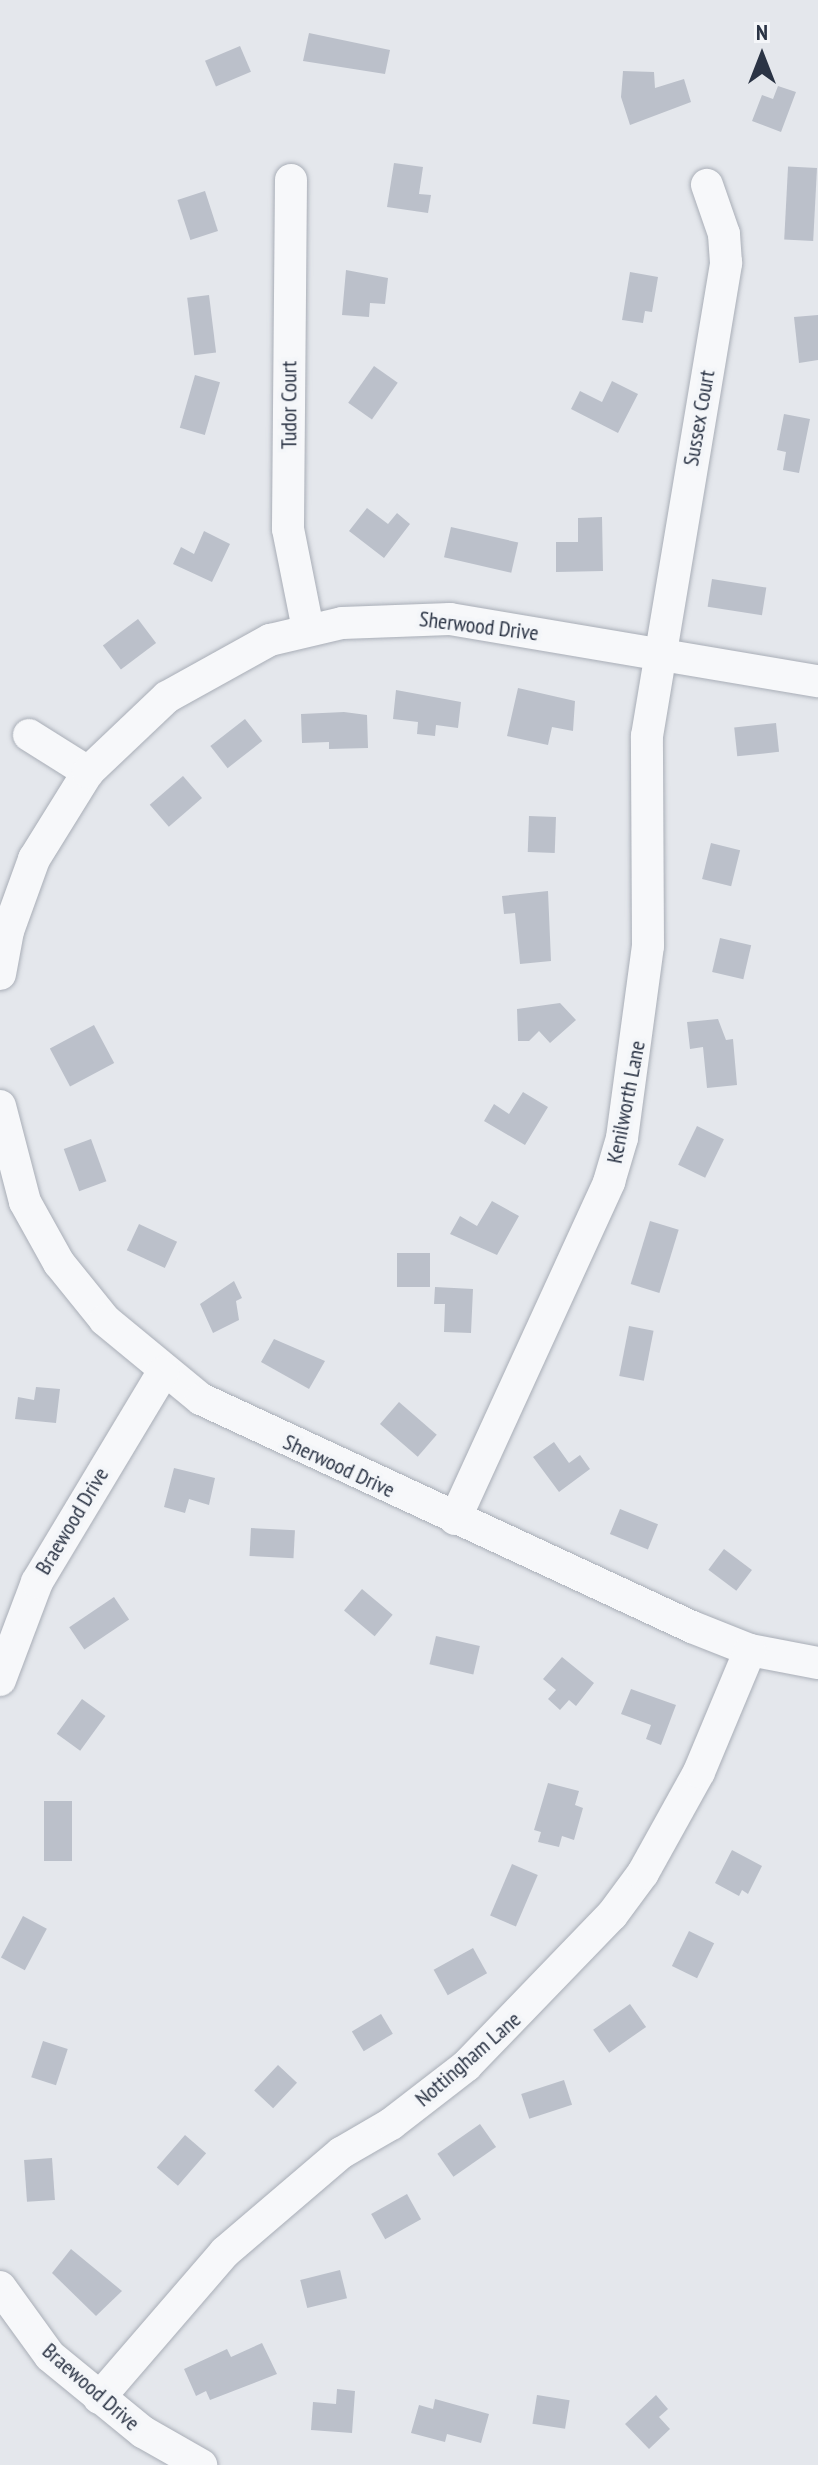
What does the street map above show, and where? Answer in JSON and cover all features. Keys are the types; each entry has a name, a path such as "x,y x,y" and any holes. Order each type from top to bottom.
{"street":[{"name":"Tudor Court","path":"291,180 288,529 308,629"},
{"name":"Sussex Court","path":"659,653 726,263 724,234 707,185"},
{"name":"Sherwood Drive","path":"0,974 8,931 29,870 51,824 88,772 167,697 237,656 308,629 381,619 450,619 818,681"},
{"name":"Kenilworth Lane","path":"455,1519 609,1182 622,1138 646,973 645,773 659,653"},
{"path":"29,735 88,772"},
{"name":"Sherwood Drive","path":"0,1106 25,1202 59,1263 105,1320 163,1372 240,1420 455,1519 750,1650 818,1663"},
{"name":"Braewood Drive","path":"0,1680 37,1582 163,1372"},
{"name":"Nottingham Lane","path":"99,2398 225,2252 341,2153 391,2124 466,2066 612,1915 643,1873 699,1772 750,1650"},
{"name":"Braewood Drive","path":"0,2287 50,2356 99,2398 201,2465"}],"building":[{"path":"309,33 390,50 385,74 303,61"},
{"path":"240,46 251,72 216,87 205,61"},
{"path":"623,71 654,72 655,88 684,79 691,102 630,125 621,97"},
{"path":"778,86 796,92 781,132 752,121 762,95 773,99"},
{"path":"394,163 423,167 419,194 431,195 428,213 387,207"},
{"path":"788,166 817,168 813,241 784,239"},
{"path":"205,191 218,231 190,240 177,200"},
{"path":"346,270 388,278 385,304 370,303 369,317 342,315"},
{"path":"630,272 658,277 652,312 645,311 643,323 622,320"},
{"path":"209,295 216,353 194,355 187,298"},
{"path":"818,315 818,360 799,363 794,317"},
{"path":"374,366 398,383 372,419 348,403"},
{"path":"195,375 220,382 205,435 180,428"},
{"path":"612,381 638,394 618,433 571,409 580,391 602,402"},
{"path":"784,414 810,419 799,473 783,470 786,452 777,450"},
{"path":"367,508 388,524 397,513 410,524 384,558 349,531"},
{"path":"602,517 603,571 556,572 556,542 578,542 578,518"},
{"path":"451,527 518,543 511,573 444,557"},
{"path":"204,531 230,544 212,582 173,564 181,547 194,554"},
{"path":"712,579 766,588 762,615 708,607"},
{"path":"138,619 156,643 121,669 103,645"},
{"path":"518,688 575,701 573,731 552,727 548,745 507,736"},
{"path":"396,690 461,702 458,728 436,725 435,736 417,734 418,722 393,719"},
{"path":"344,712 367,715 368,748 329,749 329,742 302,743 301,714"},
{"path":"245,719 262,741 228,768 210,746"},
{"path":"776,723 779,752 737,756 734,727"},
{"path":"183,776 202,798 169,827 150,805"},
{"path":"529,816 556,817 555,853 528,852"},
{"path":"711,843 740,850 731,886 702,879"},
{"path":"548,891 551,961 520,964 515,913 504,914 502,896"},
{"path":"720,938 751,945 743,979 712,972"},
{"path":"560,1003 576,1020 550,1043 539,1031 529,1041 518,1041 517,1009"},
{"path":"718,1019 726,1040 733,1039 737,1085 707,1088 703,1047 690,1049 687,1022"},
{"path":"94,1025 114,1063 70,1086 50,1048"},
{"path":"523,1092 548,1107 525,1145 484,1121 494,1104 509,1114"},
{"path":"697,1126 724,1139 705,1178 678,1165"},
{"path":"91,1139 106,1181 79,1191 64,1149"},
{"path":"492,1201 519,1216 497,1255 450,1234 460,1216 477,1226"},
{"path":"650,1221 679,1230 659,1293 631,1284"},
{"path":"139,1224 177,1242 165,1268 127,1250"},
{"path":"397,1253 430,1253 430,1287 397,1287"},
{"path":"234,1281 242,1298 236,1301 239,1320 213,1333 200,1304"},
{"path":"435,1287 473,1289 471,1333 444,1332 445,1304 434,1304"},
{"path":"629,1326 654,1331 644,1381 619,1376"},
{"path":"274,1339 325,1361 309,1389 261,1362"},
{"path":"36,1387 60,1389 56,1423 15,1419 18,1397 34,1400"},
{"path":"399,1402 437,1435 418,1457 380,1424"},
{"path":"554,1442 569,1463 580,1455 590,1469 559,1492 533,1457"},
{"path":"174,1468 215,1478 209,1505 189,1499 185,1513 164,1507"},
{"path":"620,1509 658,1524 648,1549 610,1534"},
{"path":"251,1528 295,1530 293,1558 250,1556"},
{"path":"724,1549 752,1570 736,1591 708,1570"},
{"path":"362,1589 393,1615 375,1636 344,1610"},
{"path":"114,1597 129,1619 84,1650 69,1627"},
{"path":"436,1636 480,1646 473,1674 429,1664"},
{"path":"562,1657 594,1683 576,1706 569,1700 560,1710 548,1699 556,1690 543,1679"},
{"path":"631,1689 676,1705 661,1745 646,1739 651,1725 621,1714"},
{"path":"82,1699 105,1716 80,1751 57,1734"},
{"path":"548,1783 579,1791 575,1805 583,1808 574,1840 562,1836 559,1847 538,1842 541,1832 534,1830"},
{"path":"44,1801 72,1801 72,1861 44,1861"},
{"path":"732,1850 762,1866 748,1894 742,1890 739,1896 715,1883"},
{"path":"512,1864 538,1875 516,1926 490,1916"},
{"path":"23,1916 47,1929 25,1970 1,1957"},
{"path":"689,1931 714,1943 697,1978 672,1966"},
{"path":"473,1948 487,1973 448,1995 434,1970"},
{"path":"630,2004 646,2027 609,2053 593,2030"},
{"path":"381,2014 393,2034 364,2051 352,2032"},
{"path":"43,2041 68,2049 56,2085 31,2077"},
{"path":"278,2065 297,2083 273,2108 254,2091"},
{"path":"564,2080 572,2105 529,2119 521,2094"},
{"path":"480,2124 496,2147 453,2177 437,2154"},
{"path":"185,2135 206,2153 178,2186 157,2167"},
{"path":"52,2158 55,2200 27,2202 24,2160"},
{"path":"407,2194 421,2219 385,2239 371,2214"},
{"path":"71,2249 122,2291 96,2316 52,2273"},
{"path":"340,2270 347,2298 307,2308 300,2280"},
{"path":"262,2343 277,2374 210,2400 206,2391 196,2396 184,2369 227,2349 231,2357"},
{"path":"337,2389 355,2391 352,2433 311,2430 313,2402 336,2404"},
{"path":"537,2395 570,2400 565,2429 532,2424"},
{"path":"656,2395 668,2409 659,2417 670,2429 649,2449 625,2424"},
{"path":"435,2399 489,2414 481,2443 447,2434 445,2442 411,2433 419,2405 433,2409"}]}
